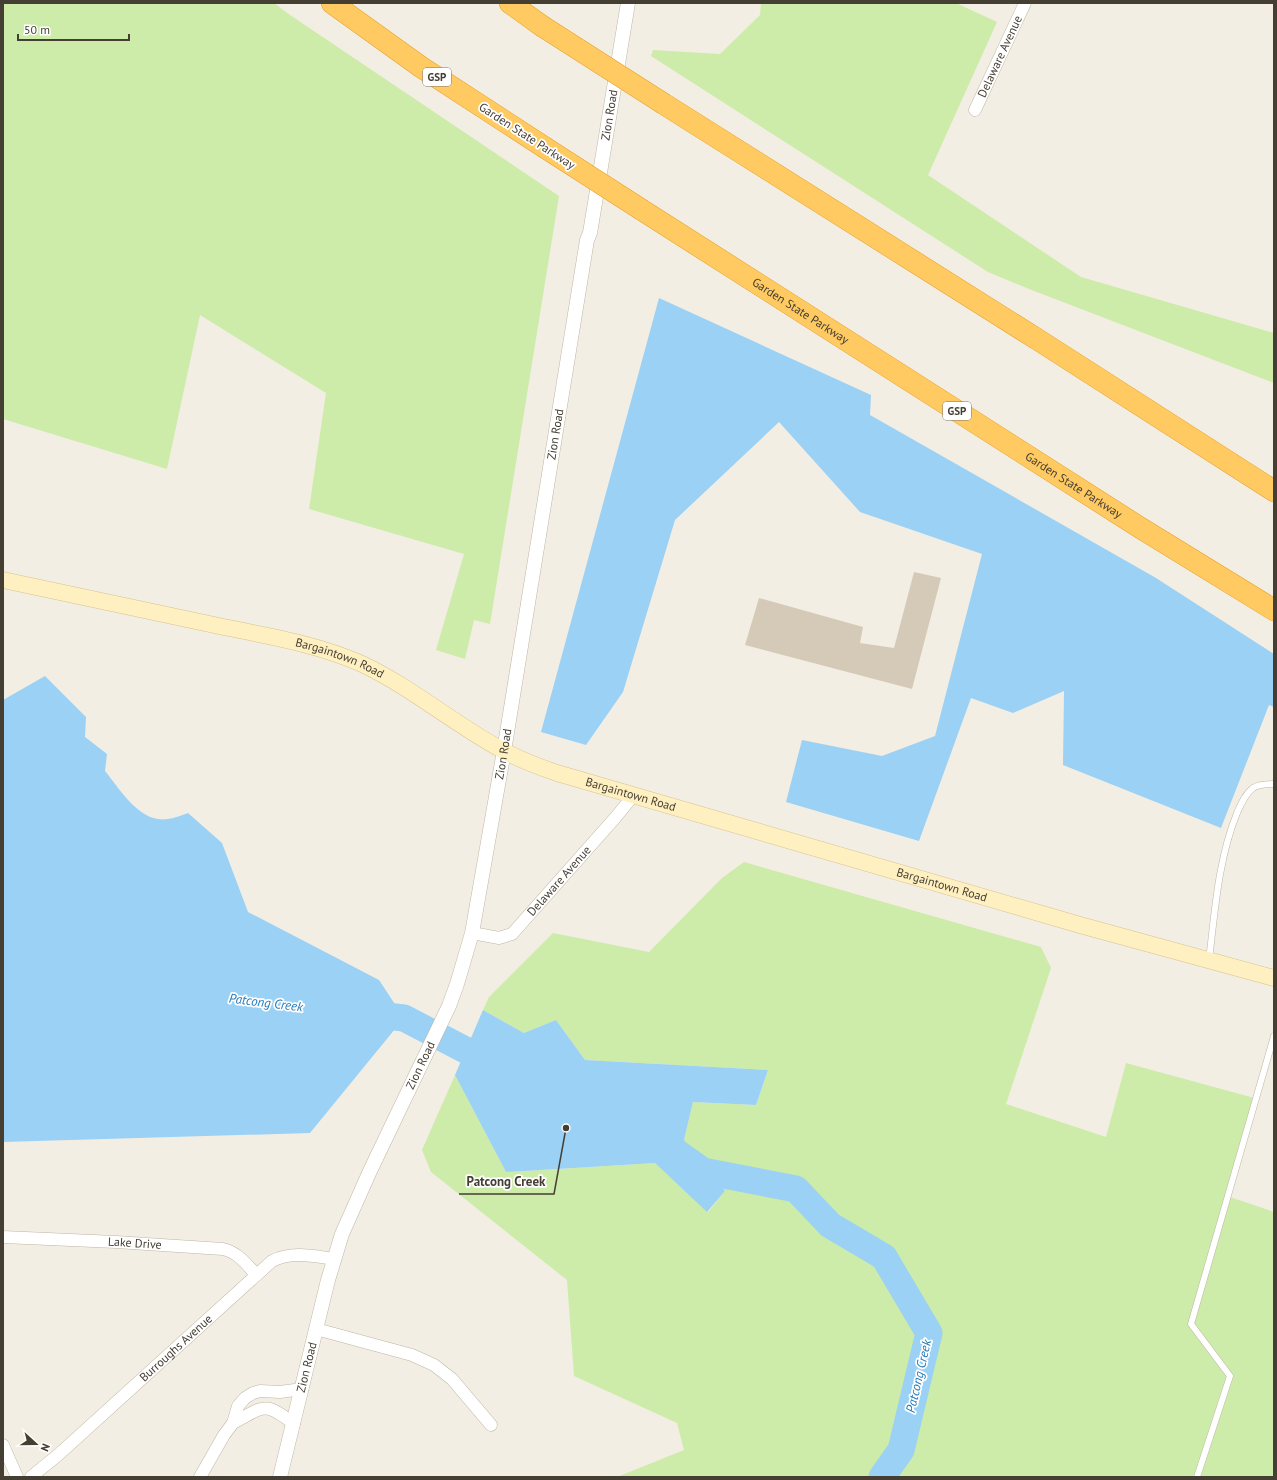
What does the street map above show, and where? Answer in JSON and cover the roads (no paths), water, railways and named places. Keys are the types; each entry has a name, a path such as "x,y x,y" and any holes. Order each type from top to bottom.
{"highway":[{"name":"Garden State Parkway","path":"332,3 421,67 544,147 1139,527 1274,610"},
{"path":"510,3 542,26 664,104 1040,341 1274,491"}],"main road":[{"name":"Bargaintown Road","path":"3,580 255,634 311,647 340,656 362,664 402,686 504,751 534,765 557,773 1080,925 1274,978"}],"street":[{"name":"Zion Road","path":"280,1477 316,1329 342,1234 433,1041 458,984 472,933 504,751 587,240 590,233 628,3"},
{"name":"Delaware Avenue","path":"975,110 1025,3"},
{"name":"Delaware Avenue","path":"472,933 499,938 512,934 612,822 633,796"},
{"name":"Lake Drive","path":"3,1237 228,1250 248,1266 256,1276"},
{"name":"Burroughs Avenue","path":"31,1477 58,1455 272,1261 288,1255 306,1255 334,1259"},
{"path":"316,1329 412,1355 434,1365 452,1379 491,1425"},
{"path":"200,1477 233,1423 238,1406 245,1398 260,1390 280,1392 302,1389"},
{"path":"233,1423 254,1410 262,1408 277,1412 294,1424"},
{"path":"3,1445 17,1477"}],"lane":[{"path":"1209,960 1220,873 1229,833 1243,798 1254,788 1263,784 1274,784"},
{"path":"1197,1477 1230,1376 1191,1324 1274,1036"}],"water":[{"path":"659,298 871,395 870,415 1156,578 1274,654 1274,707 1269,705 1221,828 1063,765 1064,691 1013,713 971,698 919,841 786,802 802,740 882,756 935,736 982,554 860,512 779,422 675,520 623,692 586,745 541,732"},
{"path":"45,676 86,717 85,737 107,754 105,771 132,804 148,816 158,819 171,819 188,813 222,843 248,912 379,980 404,1018 310,1133 3,1142 3,700"},
{"path":"483,1010 524,1033 556,1020 585,1060 768,1070 756,1105 693,1102 684,1140 725,1191 707,1212 655,1163 506,1172 455,1075"}],"waterway":[{"name":"Patcong Creek","path":"368,1014 404,1018 475,1055 487,1077"},
{"name":"Patcong Creek","path":"679,1154 703,1171 796,1189 830,1225 884,1257 929,1333 901,1450 882,1477"}],"place":[{"name":"Patcong Creek","path":"566,1128"}]}
